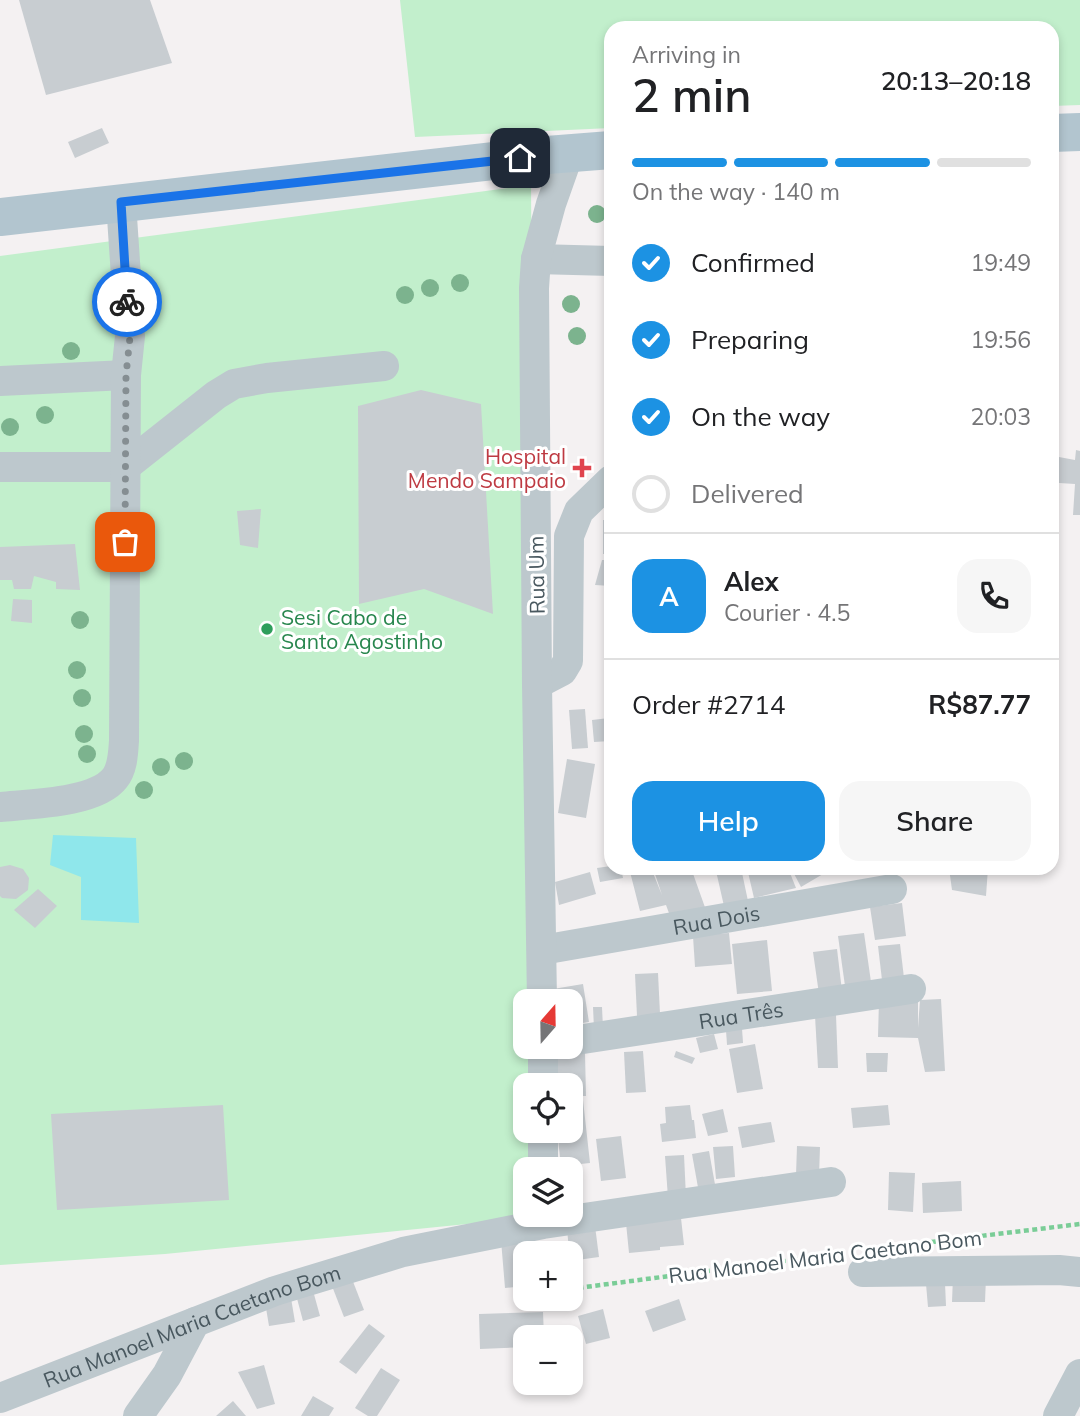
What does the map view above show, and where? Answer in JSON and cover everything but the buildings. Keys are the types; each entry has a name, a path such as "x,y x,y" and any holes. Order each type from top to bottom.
{"main road":[{"path":"1059,133 1080,132"},
{"path":"0,217 604,150"}],"street":[{"name":"Rua Um","path":"542,989 534,288 536,259 569,153"},
{"path":"0,807 82,797 104,788 116,777 123,761 126,375 130,337 121,202"},
{"path":"536,259 604,261"},
{"path":"0,467 125,467 200,407 234,384 384,366"},
{"path":"0,381 126,375"},
{"path":"537,684 562,671 568,661 569,536 579,511 604,487"},
{"name":"Rua Dois","path":"542,950 891,889"},
{"name":"Rua Três","path":"583,1039 911,989"},
{"name":"Rua Manoel Maria Caetano Bom","path":"583,1214 831,1182"},
{"name":"Rua Manoel Maria Caetano Bom","path":"0,1398 275,1291 403,1252 513,1226"},
{"path":"861,1262 1080,1272"},
{"path":"138,1416 167,1376 195,1322"},
{"path":"1058,1416 1080,1374"}],"path":[{"name":"Rua Manoel Maria Caetano Bom","path":"928,1243 1080,1224"},
{"name":"Rua Manoel Maria Caetano Bom","path":"583,1288 861,1262"}],"green space":[{"path":"400,0 1080,0 1080,105 1059,106 1059,21 604,21 604,128 415,137"},
{"name":"Sesi Cabo de Santo Agostinho","path":"531,185 537,989 513,989 513,1059 537,1059 537,1073 513,1073 513,1143 538,1143 538,1157 513,1157 513,1219 165,1254 0,1265 0,256"}],"water":[{"path":"53,835 136,838 139,923 81,920 81,877 50,865"}],"way so far":[{"path":"125,542 126,375 130,337 127,302"}],"place":[{"name":"Hospital Mendo Sampaio","path":"582,468"},
{"name":"Sesi Cabo de Santo Agostinho","path":"267,629"}],"route":[{"path":"127,302 121,202 520,158"}]}
